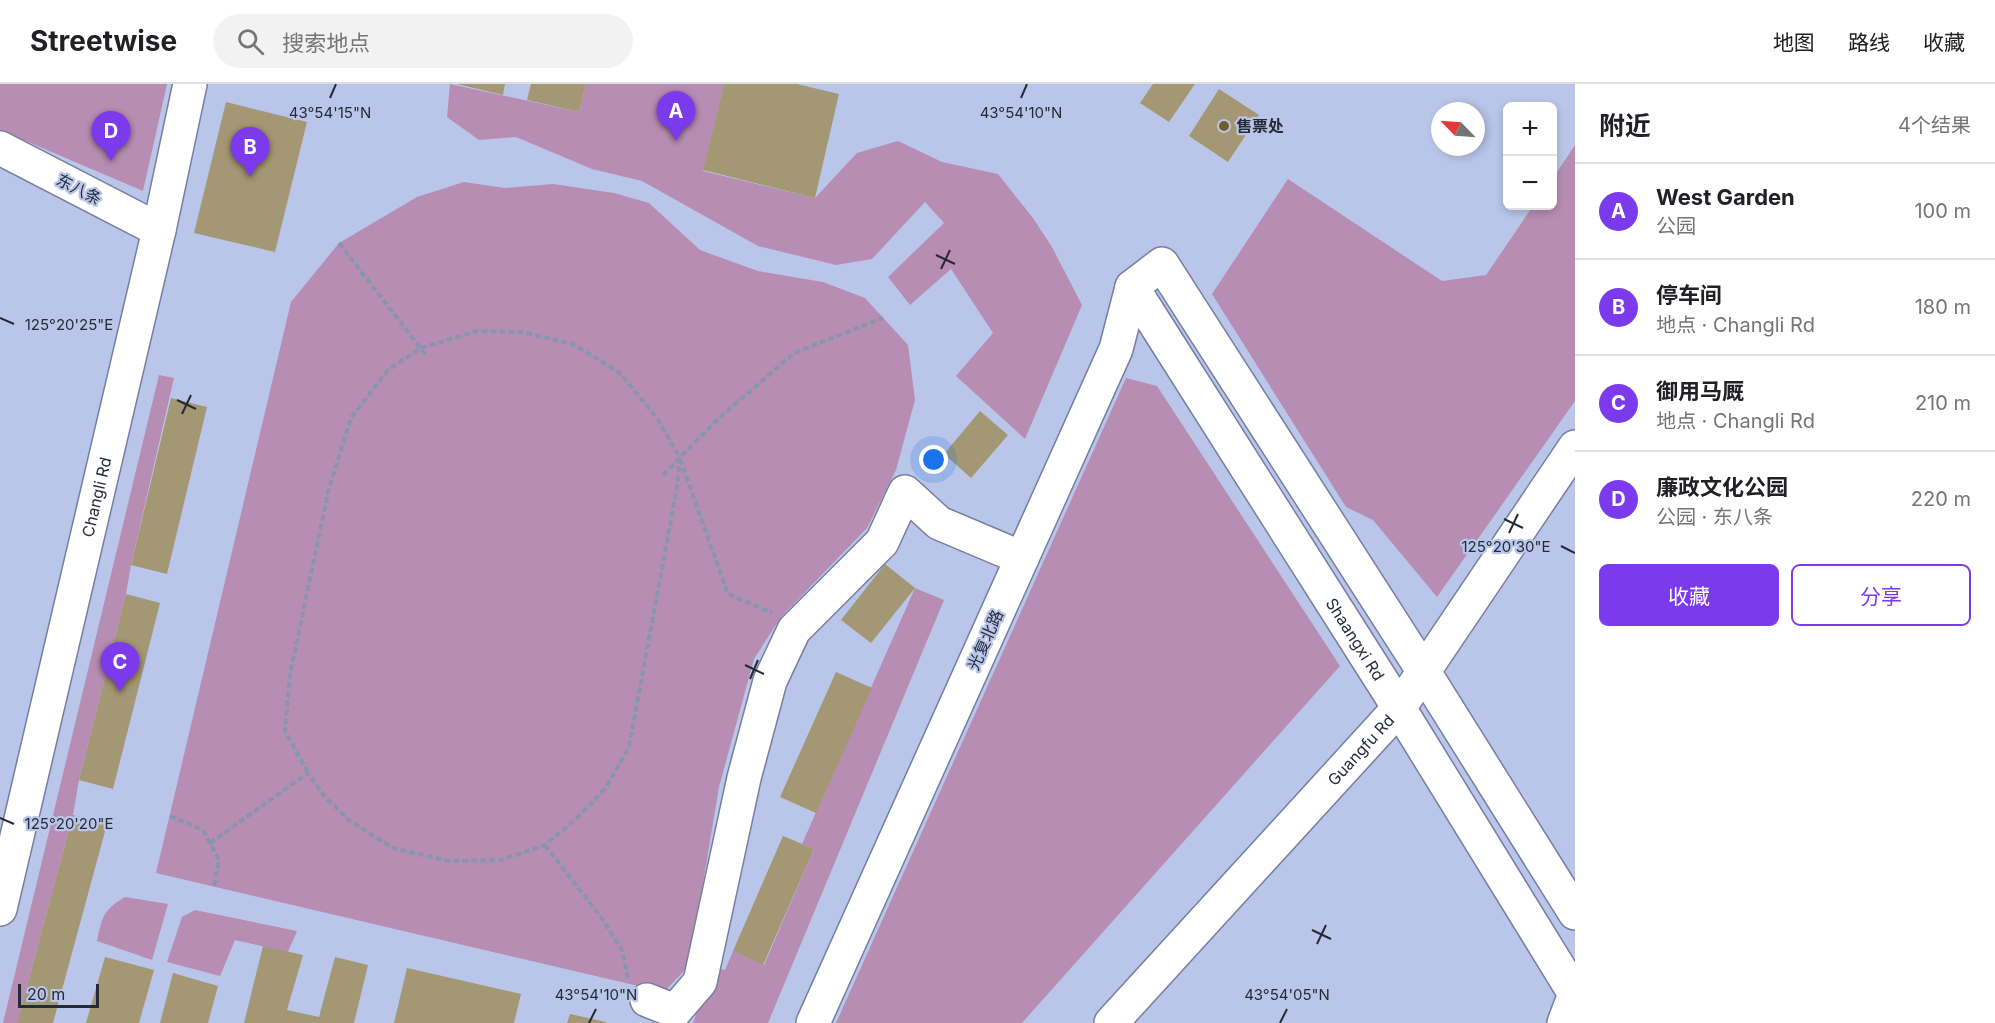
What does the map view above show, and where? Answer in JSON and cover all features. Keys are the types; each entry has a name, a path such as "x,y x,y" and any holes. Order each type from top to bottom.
{"street":[{"name":"Changli Rd","path":"0,909 159,230 190,84"},
{"name":"东八条","path":"0,148 159,230"},
{"path":"1132,288 1162,264 1424,672 1575,913"},
{"name":"光复北路","path":"813,1023 1116,349 1132,288"},
{"name":"Shaangxi Rd","path":"1132,288 1399,708 1575,994"},
{"name":"Guangfu Rd","path":"1111,1023 1399,708 1575,447"},
{"path":"636,1005 675,1011 700,982 744,778 770,681 794,630 882,542 905,492 939,523 1022,558"},
{"path":"1564,1023 1575,994"}],"path":[{"path":"339,243 426,355"},
{"path":"663,476 719,418 794,353 883,318"},
{"path":"680,458 677,488 628,747 605,789 577,818 544,845 501,860 449,861 393,848 350,821 325,797 308,773 285,731 290,674 329,488 351,418 388,370 421,348 477,331 522,332 573,344 620,373 657,418 680,458 729,594 781,617"},
{"path":"210,843 308,773"},
{"path":"170,816 203,831 219,860 214,886"},
{"path":"544,845 601,917 622,950 636,1005"}],"shaded area":[{"path":"0,84 167,84 143,191 0,130"},
{"path":"450,84 579,112 586,84 724,84 703,171 815,198 857,153 898,141 942,162 998,174 1033,218 1052,247 1082,305 1025,439 956,376 993,333 951,269 910,305 888,277 944,223 925,202 872,259 836,265 758,246 642,181 592,169 516,137 479,140 447,117"},
{"path":"1575,145 1575,401 1437,597 1373,520 1346,507 1212,294 1288,179 1442,281 1486,275 1530,210 1557,210 1557,172"},
{"path":"464,182 505,188 553,184 614,193 649,203 700,250 758,271 823,282 865,298 908,345 915,400 896,470 867,528 781,617 754,659 719,787 702,889 685,970 664,992 156,873 291,302 339,243 417,197"},
{"path":"159,375 174,378 126,594 79,780 73,815 17,1023 3,1023"},
{"path":"1126,378 1157,386 1340,666 1022,1023 836,1023"},
{"path":"915,588 944,600 768,1023 693,1023 714,967 725,970 733,951 764,965 814,849 802,844"},
{"path":"125,897 168,904 152,960 97,941 100,926 108,910"},
{"path":"195,910 297,931 288,952 235,940 220,976 167,962 182,917"}],"building":[{"path":"457,84 505,84 503,95"},
{"path":"531,84 586,84 579,112 527,100"},
{"path":"724,84 797,84 839,94 815,198 703,170"},
{"path":"1153,84 1195,84 1169,122 1140,103"},
{"name":"售票处","path":"1219,89 1259,115 1228,162 1189,136"},
{"path":"226,102 307,122 275,252 194,233"},
{"path":"171,398 207,407 167,574 131,565"},
{"path":"980,411 1008,435 971,478 944,454"},
{"path":"885,564 915,588 871,643 841,620"},
{"path":"126,594 160,603 113,789 79,780"},
{"path":"836,672 872,688 816,813 780,797"},
{"path":"73,815 107,824 53,1023 17,1023"},
{"path":"783,836 814,849 763,965 733,951"},
{"path":"263,946 303,955 287,1010 319,1017 335,957 368,965 354,1023 244,1023"},
{"path":"105,957 154,970 139,1023 86,1023"},
{"path":"407,968 521,994 514,1023 394,1023"},
{"path":"173,973 218,986 208,1023 160,1023"},
{"path":"570,1014 606,1022 606,1023 567,1023"}],"place":[{"name":"售票处","path":"1224,126"},
{"name":"West Garden","path":"676,141"},
{"name":"廉政文化公园","path":"111,161"},
{"name":"停车间","path":"250,177"},
{"name":"御用马厩","path":"120,692"}]}
